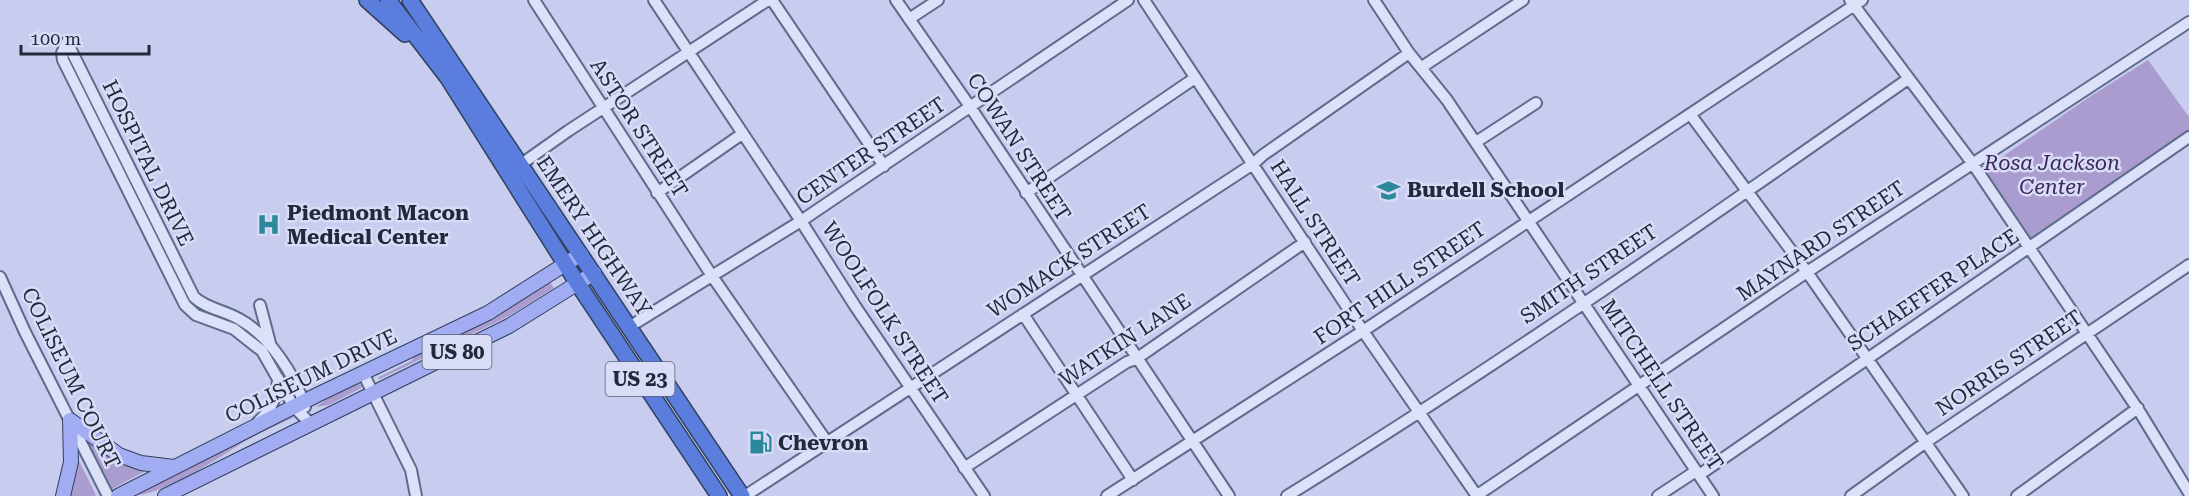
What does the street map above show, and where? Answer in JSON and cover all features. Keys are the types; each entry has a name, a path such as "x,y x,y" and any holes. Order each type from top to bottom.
{"highway":[{"path":"367,0 401,29 448,78"},
{"name":"EMERY HIGHWAY","path":"388,0 448,78 578,284 719,496"},
{"name":"EMERY HIGHWAY","path":"410,0 744,496"}],"main road":[{"name":"COLISEUM DRIVE","path":"118,496 363,372 488,313 581,254"},
{"name":"COLISEUM DRIVE","path":"165,496 509,326 594,273"},
{"path":"70,420 119,455 142,463 174,467"},
{"path":"63,496 71,462 70,420"}],"street":[{"name":"ASTOR STREET","path":"534,0 712,276 827,442"},
{"name":"WOOLFOLK STREET","path":"654,0 855,306 984,496"},
{"path":"520,165 770,0 884,166"},
{"name":"COWAN STREET","path":"896,0 971,108 1228,496"},
{"path":"909,19 938,0"},
{"name":"CENTER STREET","path":"629,327 801,221 1128,0"},
{"name":"HALL STREET","path":"1144,0 1363,332 1476,496"},
{"name":"MITCHELL STREET","path":"1374,0 1409,53 1447,100 1476,142 1713,496"},
{"path":"1422,67 1523,0"},
{"path":"1855,2 1908,79 1973,164 2088,333 2138,408 2189,493"},
{"name":"FORT HILL STREET","path":"1107,496 1363,332 1855,2"},
{"name":"MAYNARD STREET","path":"1476,496 1807,272 2189,22"},
{"name":"HOSPITAL DRIVE","path":"299,404 278,354 270,343 240,319 202,305 194,297 67,42 62,53 63,60 184,305 196,315 228,326 262,351 311,424"},
{"name":"WOMACK STREET","path":"744,496 1253,164 1409,53"},
{"path":"1026,193 1195,78"},
{"name":"SMITH STREET","path":"1287,496 1333,469 1583,302 1748,191 1908,79"},
{"path":"1476,142 1536,103"},
{"path":"1690,114 1807,272 1963,496"},
{"path":"657,193 742,134"},
{"name":"SCHAEFFER PLACE","path":"1658,496 1697,473 2189,137"},
{"name":"WATKIN LANE","path":"964,468 1076,394 1127,362 1136,359 1305,242"},
{"name":"NORRIS STREET","path":"1851,496 1926,442 2189,265"},
{"name":"COLISEUM COURT","path":"0,277 25,332 108,496"},
{"path":"260,305 270,343"},
{"path":"1023,314 1133,480"},
{"path":"363,372 411,470 416,496"},
{"path":"251,428 272,406 276,397 278,377"},
{"path":"2017,496 2138,408"}],"green space":[{"name":"Rosa Jackson Center","path":"2148,60 2189,117 2189,133 2032,242 1983,170"},
{"path":"550,282 554,288 509,316 378,380 379,377 411,361 417,354 501,312"},
{"path":"358,384 362,385 361,388 329,405 316,407 326,399"},
{"path":"291,416 294,417 252,437 186,477 143,495 130,496"},
{"path":"81,430 149,469 112,489"},
{"path":"77,457 96,495 94,496 68,496"}],"place":[{"name":"Burdell School","path":"1389,190"},
{"name":"Piedmont Macon Medical Center","path":"269,225"},
{"name":"Chevron","path":"760,443"}]}
